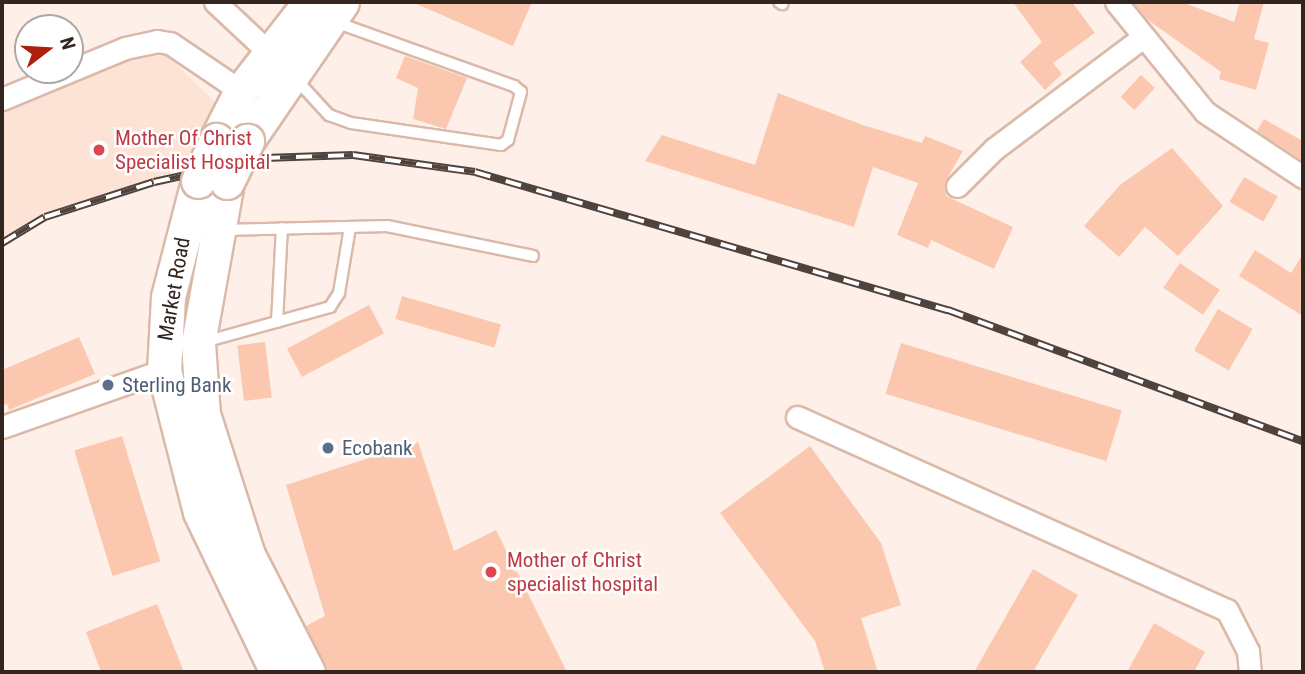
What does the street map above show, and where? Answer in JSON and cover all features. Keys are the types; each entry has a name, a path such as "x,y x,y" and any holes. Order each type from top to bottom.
{"main road":[{"name":"Market Road","path":"277,672 200,512 163,370 168,296 212,181 231,140 280,63 326,8"},
{"name":"Market Road","path":"231,140 241,91 280,63"},
{"name":"Market Road","path":"212,181 217,230 198,343 203,414 248,555 308,672"}],"street":[{"path":"215,2 280,63"},
{"path":"1116,2 1142,38 1205,112 1303,177"},
{"path":"957,186 994,149 1142,38"},
{"path":"2,99 125,48 157,41 170,43 241,91"},
{"path":"2,426 163,370"},
{"path":"797,417 1227,610 1248,651 1250,672"}],"lane":[{"path":"280,63 329,115 351,123 500,145 508,140 521,92 514,86 326,8"},
{"path":"217,230 350,227 416,230 533,256"},
{"path":"198,343 276,322 336,300 350,227"},
{"path":"276,322 282,228"}],"shaded area":[{"name":"Mother Of Christ Specialist Hospital","path":"159,47 221,108 220,120 186,165 158,180 58,211 2,245 2,114 72,84 84,84 84,79"}],"building":[{"path":"412,2 532,2 513,46"},
{"path":"1013,2 1072,2 1095,33 1053,63 1062,74 1045,90 1020,62 1042,42"},
{"path":"1133,2 1182,2 1234,22 1240,2 1264,2 1254,39 1269,43 1256,90 1219,79 1221,72 1148,20"},
{"path":"405,56 467,78 446,129 413,119 418,88 396,78"},
{"path":"1141,75 1155,88 1134,110 1121,97"},
{"path":"778,93 863,125 922,143 925,136 963,151 945,182 946,196 1013,227 994,269 931,240 928,248 897,235 918,183 873,167 854,227 645,161 662,135 755,165"},
{"path":"1264,119 1303,141 1303,161 1257,131"},
{"path":"1172,148 1223,206 1178,256 1145,227 1119,257 1084,226 1120,185"},
{"path":"1244,177 1278,196 1263,222 1230,202"},
{"path":"1255,250 1291,273 1303,254 1303,316 1239,276"},
{"path":"1180,263 1220,290 1203,315 1163,288"},
{"path":"402,296 501,324 494,347 395,319"},
{"path":"369,305 384,333 302,377 287,349"},
{"path":"1218,309 1253,329 1229,371 1194,351"},
{"path":"79,337 95,374 9,410 7,404 2,406 2,370"},
{"path":"265,342 272,398 244,401 237,345"},
{"path":"901,343 1122,411 1106,461 886,394"},
{"path":"122,436 160,561 112,576 74,451"},
{"path":"418,442 454,551 496,530 567,672 328,672 306,626 325,616 286,485"},
{"path":"810,446 881,543 901,605 861,618 878,672 825,672 815,641 720,513"},
{"path":"1033,569 1078,595 1033,672 974,672"},
{"path":"157,604 184,672 101,672 86,632"},
{"path":"1154,623 1205,652 1194,672 1127,672"}],"railway":[{"path":"2,243 45,217 154,182 264,158 353,155 475,172 948,310 1303,441"}],"place":[{"name":"Mother Of Christ Specialist Hospital","path":"99,150"},
{"name":"Sterling Bank","path":"108,385"},
{"name":"Ecobank","path":"328,448"},
{"name":"Mother of Christ specialist hospital","path":"491,572"}]}
